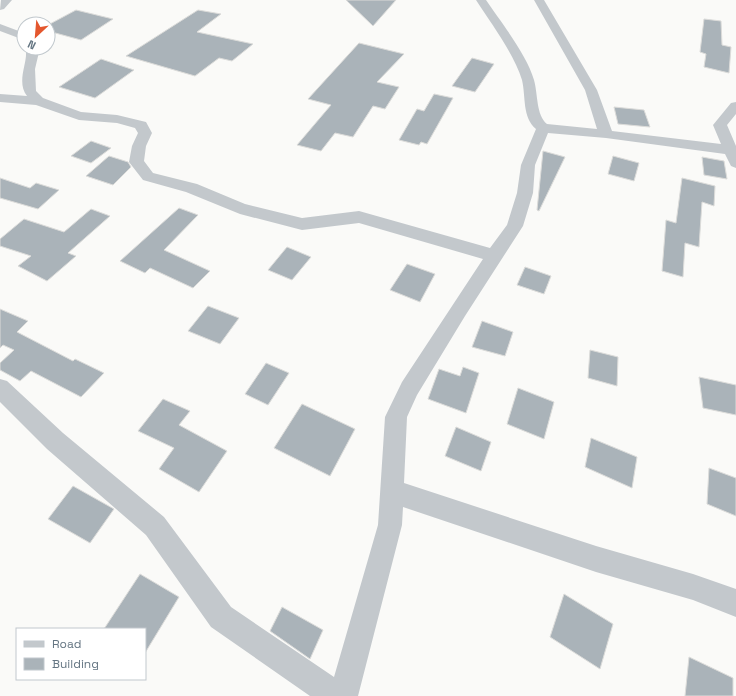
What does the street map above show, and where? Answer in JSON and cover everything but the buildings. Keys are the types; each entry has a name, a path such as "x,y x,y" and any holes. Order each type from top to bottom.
{"street":[{"path":"0,7 7,0"},
{"path":"481,0 503,32 522,66 528,80 535,121 543,128 606,134 730,150"},
{"path":"539,0 591,90 606,134"},
{"path":"0,27 16,34"},
{"path":"32,56 29,69 30,91 38,101"},
{"path":"0,98 38,101 79,116 117,119 142,125 145,133 139,146 136,162 148,177 191,188 240,208 302,224 359,217 494,256"},
{"path":"736,106 720,125 736,163"},
{"path":"343,696 390,525 396,417 409,389 494,256 515,226 525,193 528,165 543,128"},
{"path":"0,388 55,441 155,526 221,617 296,670 336,696"},
{"path":"391,491 596,559 693,588 736,603"}]}
